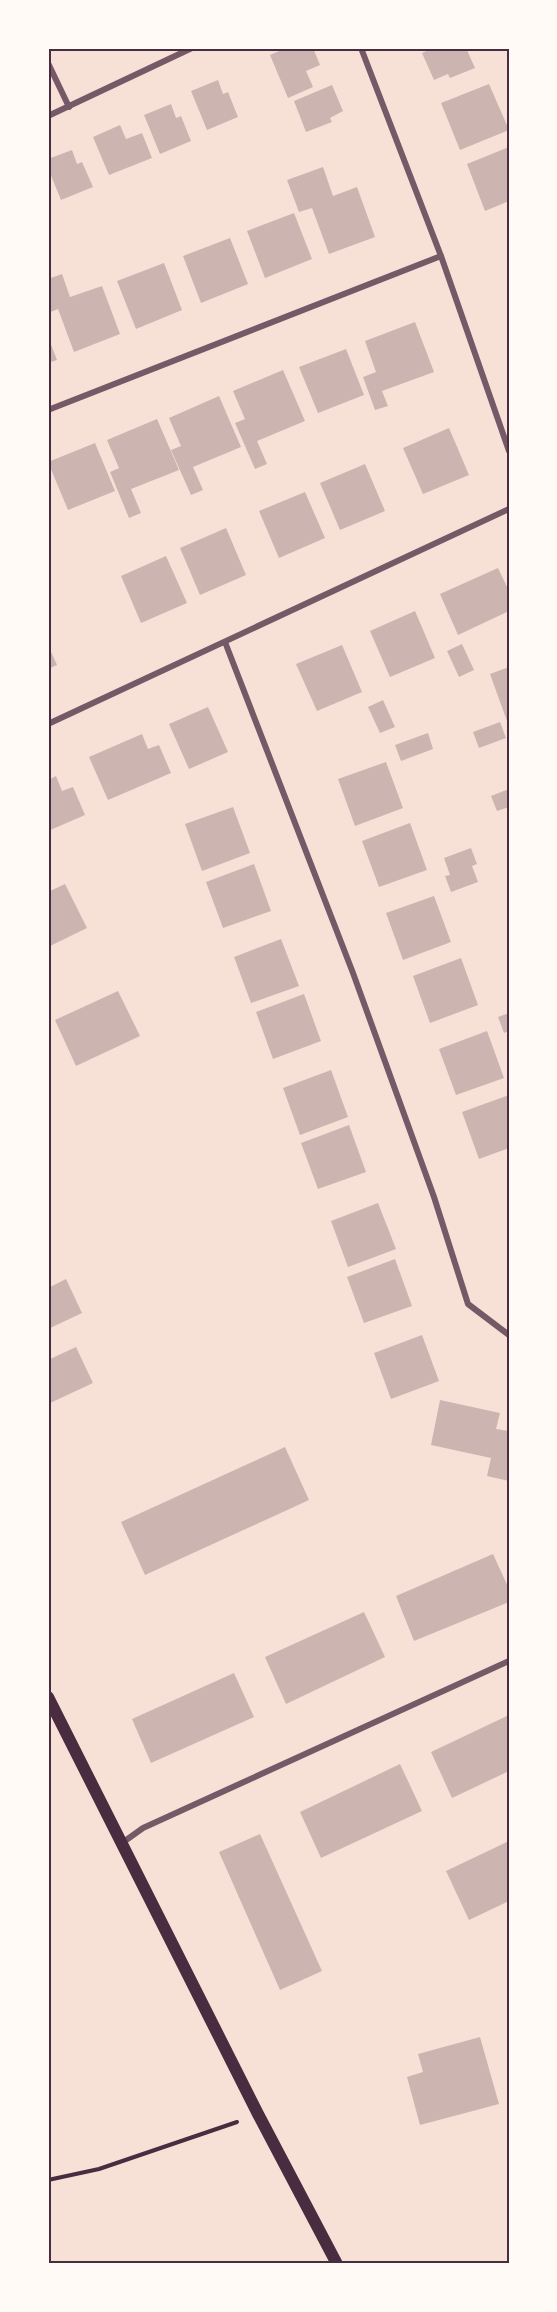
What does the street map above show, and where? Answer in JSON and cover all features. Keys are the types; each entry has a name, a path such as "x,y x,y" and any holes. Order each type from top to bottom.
{"main road":[{"path":"48,1697 258,2115 338,2264"}],"street":[{"path":"48,116 192,48"},
{"path":"361,48 441,256 509,451"},
{"path":"48,63 69,107"},
{"path":"48,410 441,256"},
{"path":"48,724 509,509"},
{"path":"225,642 353,973 434,1197 468,1304 509,1335"},
{"path":"122,1843 143,1828 509,1661"}],"path":[{"path":"48,2180 99,2169 258,2115"}],"building":[{"path":"286,48 313,48 320,65 306,71 313,87 288,98 270,55"},
{"path":"433,48 466,48 475,68 450,78 448,74 434,80 422,53"},
{"path":"218,80 223,94 228,92 238,117 207,130 191,91"},
{"path":"489,84 509,130 460,150 441,103"},
{"path":"332,85 343,111 330,118 332,122 306,132 294,101"},
{"path":"171,104 176,118 181,116 191,141 160,154 144,115"},
{"path":"120,125 126,139 142,133 152,158 109,175 93,137"},
{"path":"509,147 509,201 485,211 467,164"},
{"path":"72,150 77,164 82,162 93,187 61,200 48,168 48,159"},
{"path":"323,167 333,196 357,187 375,237 329,254 312,208 299,212 287,180"},
{"path":"294,213 312,259 265,278 247,231"},
{"path":"230,238 248,284 201,303 183,256"},
{"path":"164,263 182,310 136,329 117,281"},
{"path":"62,274 70,297 102,286 120,334 74,352 58,309 48,313 48,279"},
{"path":"415,322 434,372 382,391 388,406 375,410 363,377 376,372 365,341"},
{"path":"48,337 57,360 48,363"},
{"path":"346,349 364,395 318,413 299,367"},
{"path":"283,370 305,421 257,441 267,464 255,469 235,423 245,419 233,391"},
{"path":"219,396 241,447 193,467 203,490 191,495 171,450 181,446 169,418"},
{"path":"157,419 179,470 131,489 141,513 129,518 110,472 119,468 107,440"},
{"path":"449,428 469,475 423,494 403,448"},
{"path":"95,443 115,491 68,510 48,462"},
{"path":"365,464 385,511 340,530 320,483"},
{"path":"305,492 325,538 279,558 259,511"},
{"path":"226,528 246,575 200,595 180,548"},
{"path":"166,556 187,603 141,623 121,576"},
{"path":"498,568 509,591 509,611 458,635 440,594"},
{"path":"415,611 435,658 390,677 370,631"},
{"path":"462,644 474,670 459,677 447,651"},
{"path":"48,645 57,665 48,669"},
{"path":"342,645 362,692 317,711 296,664"},
{"path":"509,667 509,720 507,721 490,674"},
{"path":"383,700 395,727 380,733 368,707"},
{"path":"208,707 228,752 189,769 169,724"},
{"path":"500,722 506,738 479,748 473,732"},
{"path":"428,733 433,749 401,761 395,745"},
{"path":"142,734 148,749 159,745 171,773 108,800 89,757"},
{"path":"386,762 403,808 355,826 338,779"},
{"path":"56,776 62,791 73,787 85,815 48,831 48,780"},
{"path":"509,789 509,807 497,811 491,796"},
{"path":"233,807 250,853 202,871 185,824"},
{"path":"410,823 427,870 379,887 362,841"},
{"path":"471,848 477,864 472,866 478,882 451,892 445,876 450,875 444,858"},
{"path":"254,864 271,911 223,928 206,882"},
{"path":"65,884 87,928 48,947 48,892"},
{"path":"434,896 451,942 403,960 386,913"},
{"path":"281,939 299,986 251,1003 234,957"},
{"path":"461,958 478,1005 430,1023 413,976"},
{"path":"118,991 140,1036 76,1066 55,1020"},
{"path":"304,994 321,1041 273,1059 256,1012"},
{"path":"509,1013 509,1031 504,1033 498,1017"},
{"path":"487,1031 504,1078 456,1095 439,1049"},
{"path":"331,1070 348,1117 300,1135 283,1088"},
{"path":"509,1095 509,1148 479,1159 462,1112"},
{"path":"349,1125 366,1172 318,1189 301,1143"},
{"path":"378,1203 396,1249 348,1267 331,1221"},
{"path":"395,1259 412,1306 364,1323 347,1277"},
{"path":"66,1279 82,1313 48,1329 48,1288"},
{"path":"422,1335 439,1381 391,1399 374,1353"},
{"path":"76,1347 93,1383 48,1404 48,1360"},
{"path":"440,1400 500,1413 496,1429 509,1431 509,1481 487,1476 491,1458 431,1445"},
{"path":"285,1447 309,1500 145,1575 121,1522"},
{"path":"493,1554 509,1589 509,1602 414,1641 396,1596"},
{"path":"364,1612 385,1657 286,1704 265,1657"},
{"path":"234,1673 254,1717 151,1763 132,1719"},
{"path":"509,1715 509,1771 452,1798 431,1752"},
{"path":"400,1764 422,1811 321,1858 300,1812"},
{"path":"260,1834 322,1971 280,1990 219,1852"},
{"path":"509,1841 509,1901 469,1920 446,1871"},
{"path":"480,2037 499,2104 420,2125 407,2077 423,2072 418,2054"}]}
